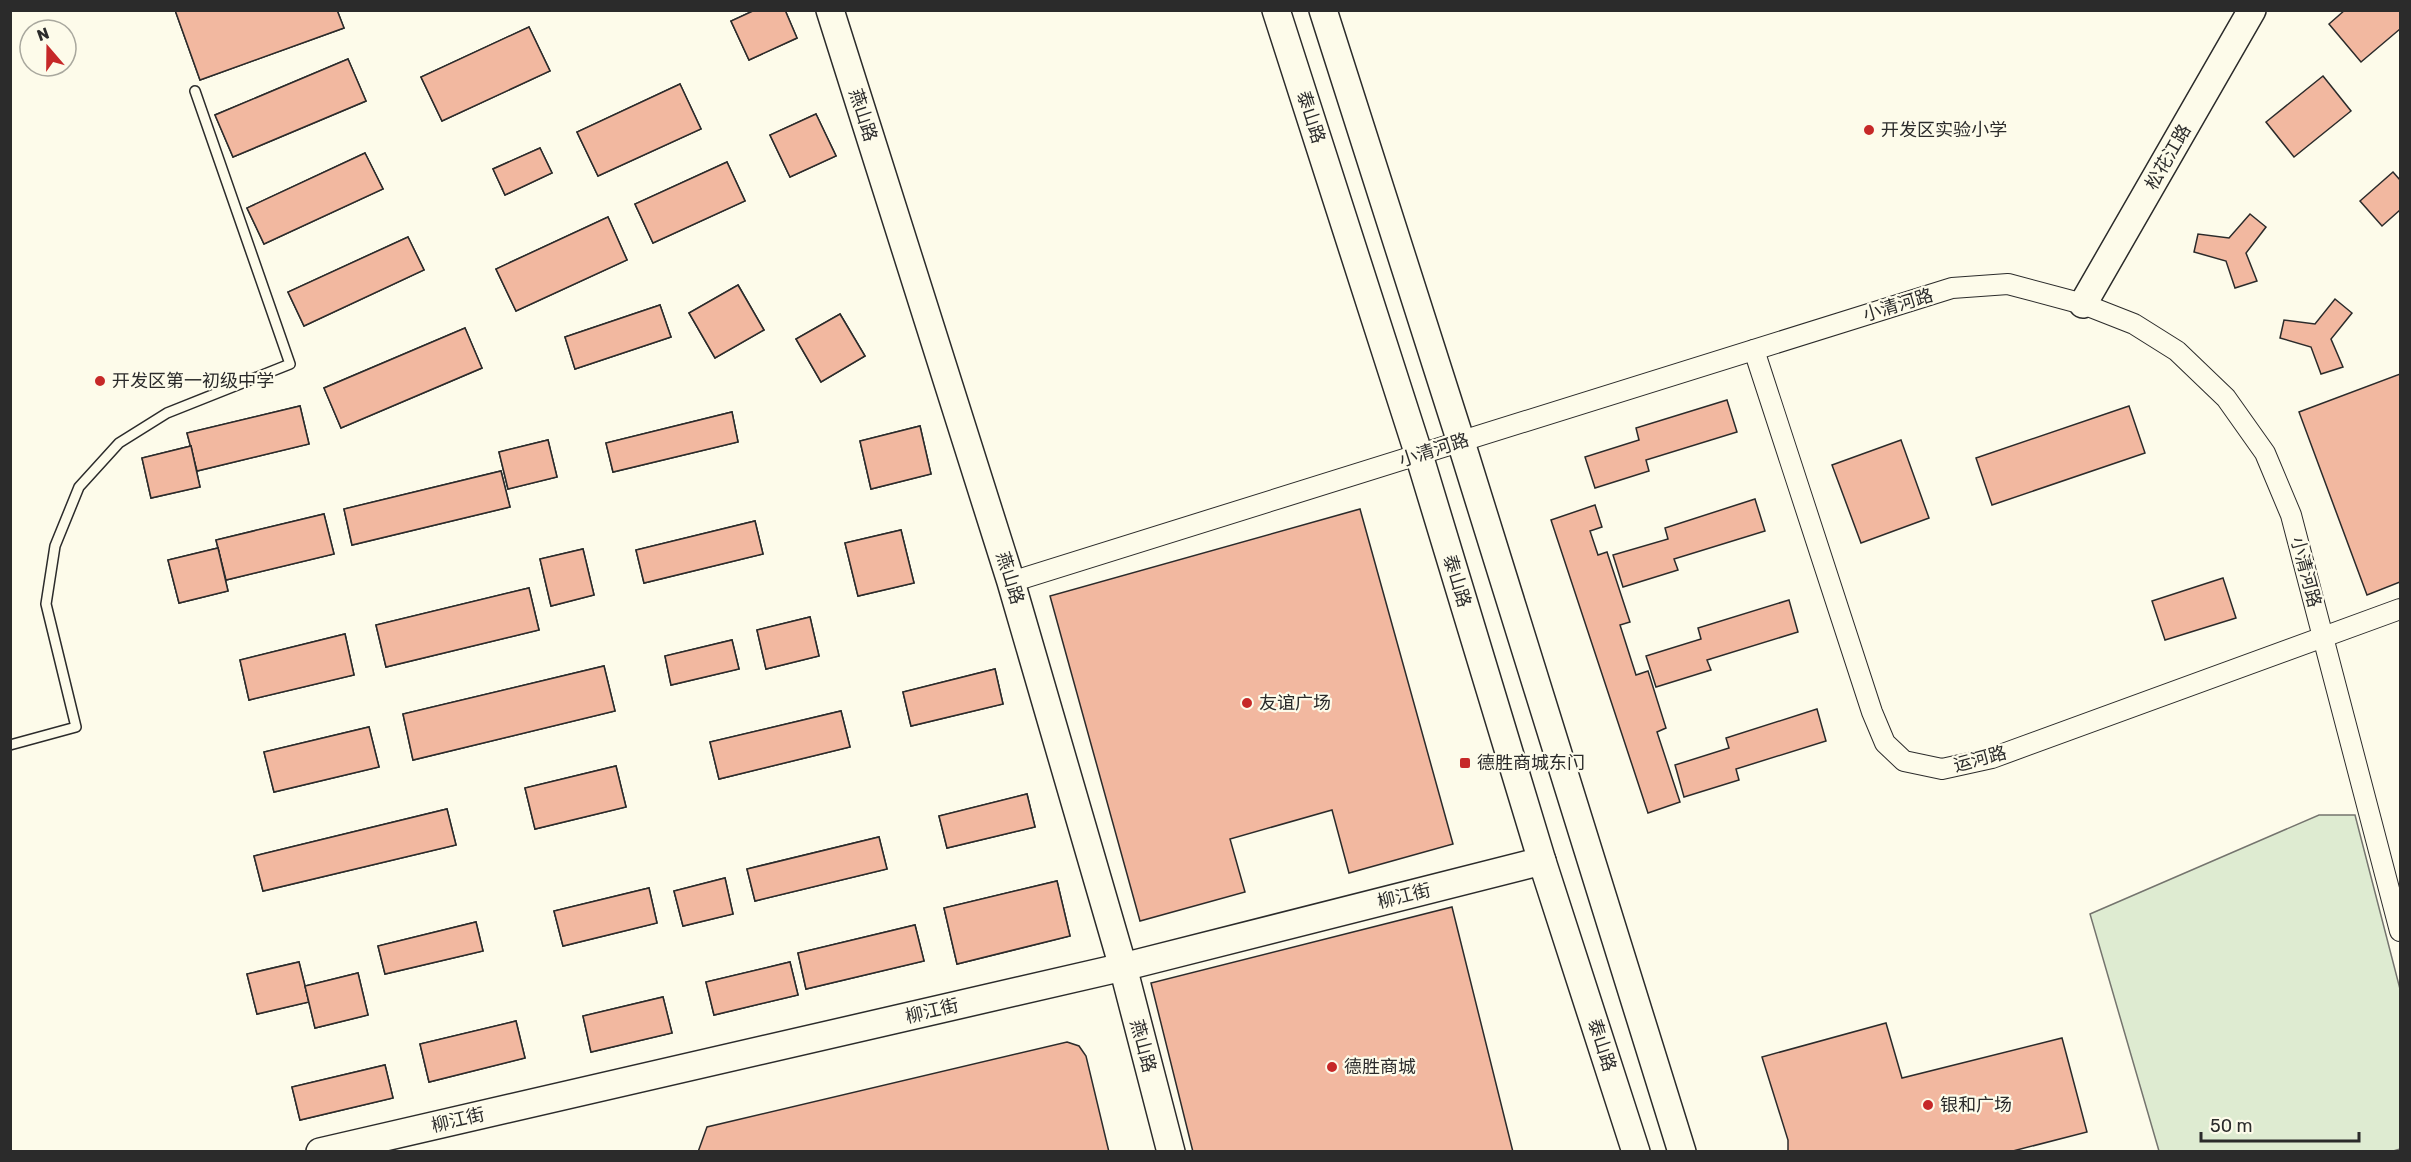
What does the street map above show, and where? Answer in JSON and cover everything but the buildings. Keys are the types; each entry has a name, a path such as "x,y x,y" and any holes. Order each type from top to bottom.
{"street":[{"name":"燕山路","path":"830,10 1011,582 1123,967 1171,1152"},
{"name":"泰山路","path":"1276,10 1419,455 1542,861 1636,1152"},
{"path":"1323,10 1461,442 1682,1152"},
{"name":"松花江路","path":"2083,304 2252,10"},
{"name":"小清河路","path":"1011,582 1952,288 2008,284 2083,304 2134,324 2177,351 2226,398 2265,453 2291,515 2400,931"},
{"name":"运河路","path":"1754,350 1872,712 1885,743 1904,761 1942,769 1992,758 2400,609"},
{"name":"柳江街","path":"320,1152 1123,967 1542,861"}],"lane":[{"path":"10,745 76,727 46,604 55,546 79,487 119,443 167,413 290,364 195,91"}],"green space":[{"path":"2319,815 2355,815 2400,989 2400,1149 2390,1152 2159,1151 2090,914"}],"place":[{"name":"开发区实验小学","path":"1869,130"},
{"name":"开发区第一初级中学","path":"100,381"},
{"name":"友谊广场","path":"1247,703"},
{"name":"德胜商城东门","path":"1465,763"},
{"name":"德胜商城","path":"1332,1067"},
{"name":"银和广场","path":"1928,1105"}]}
